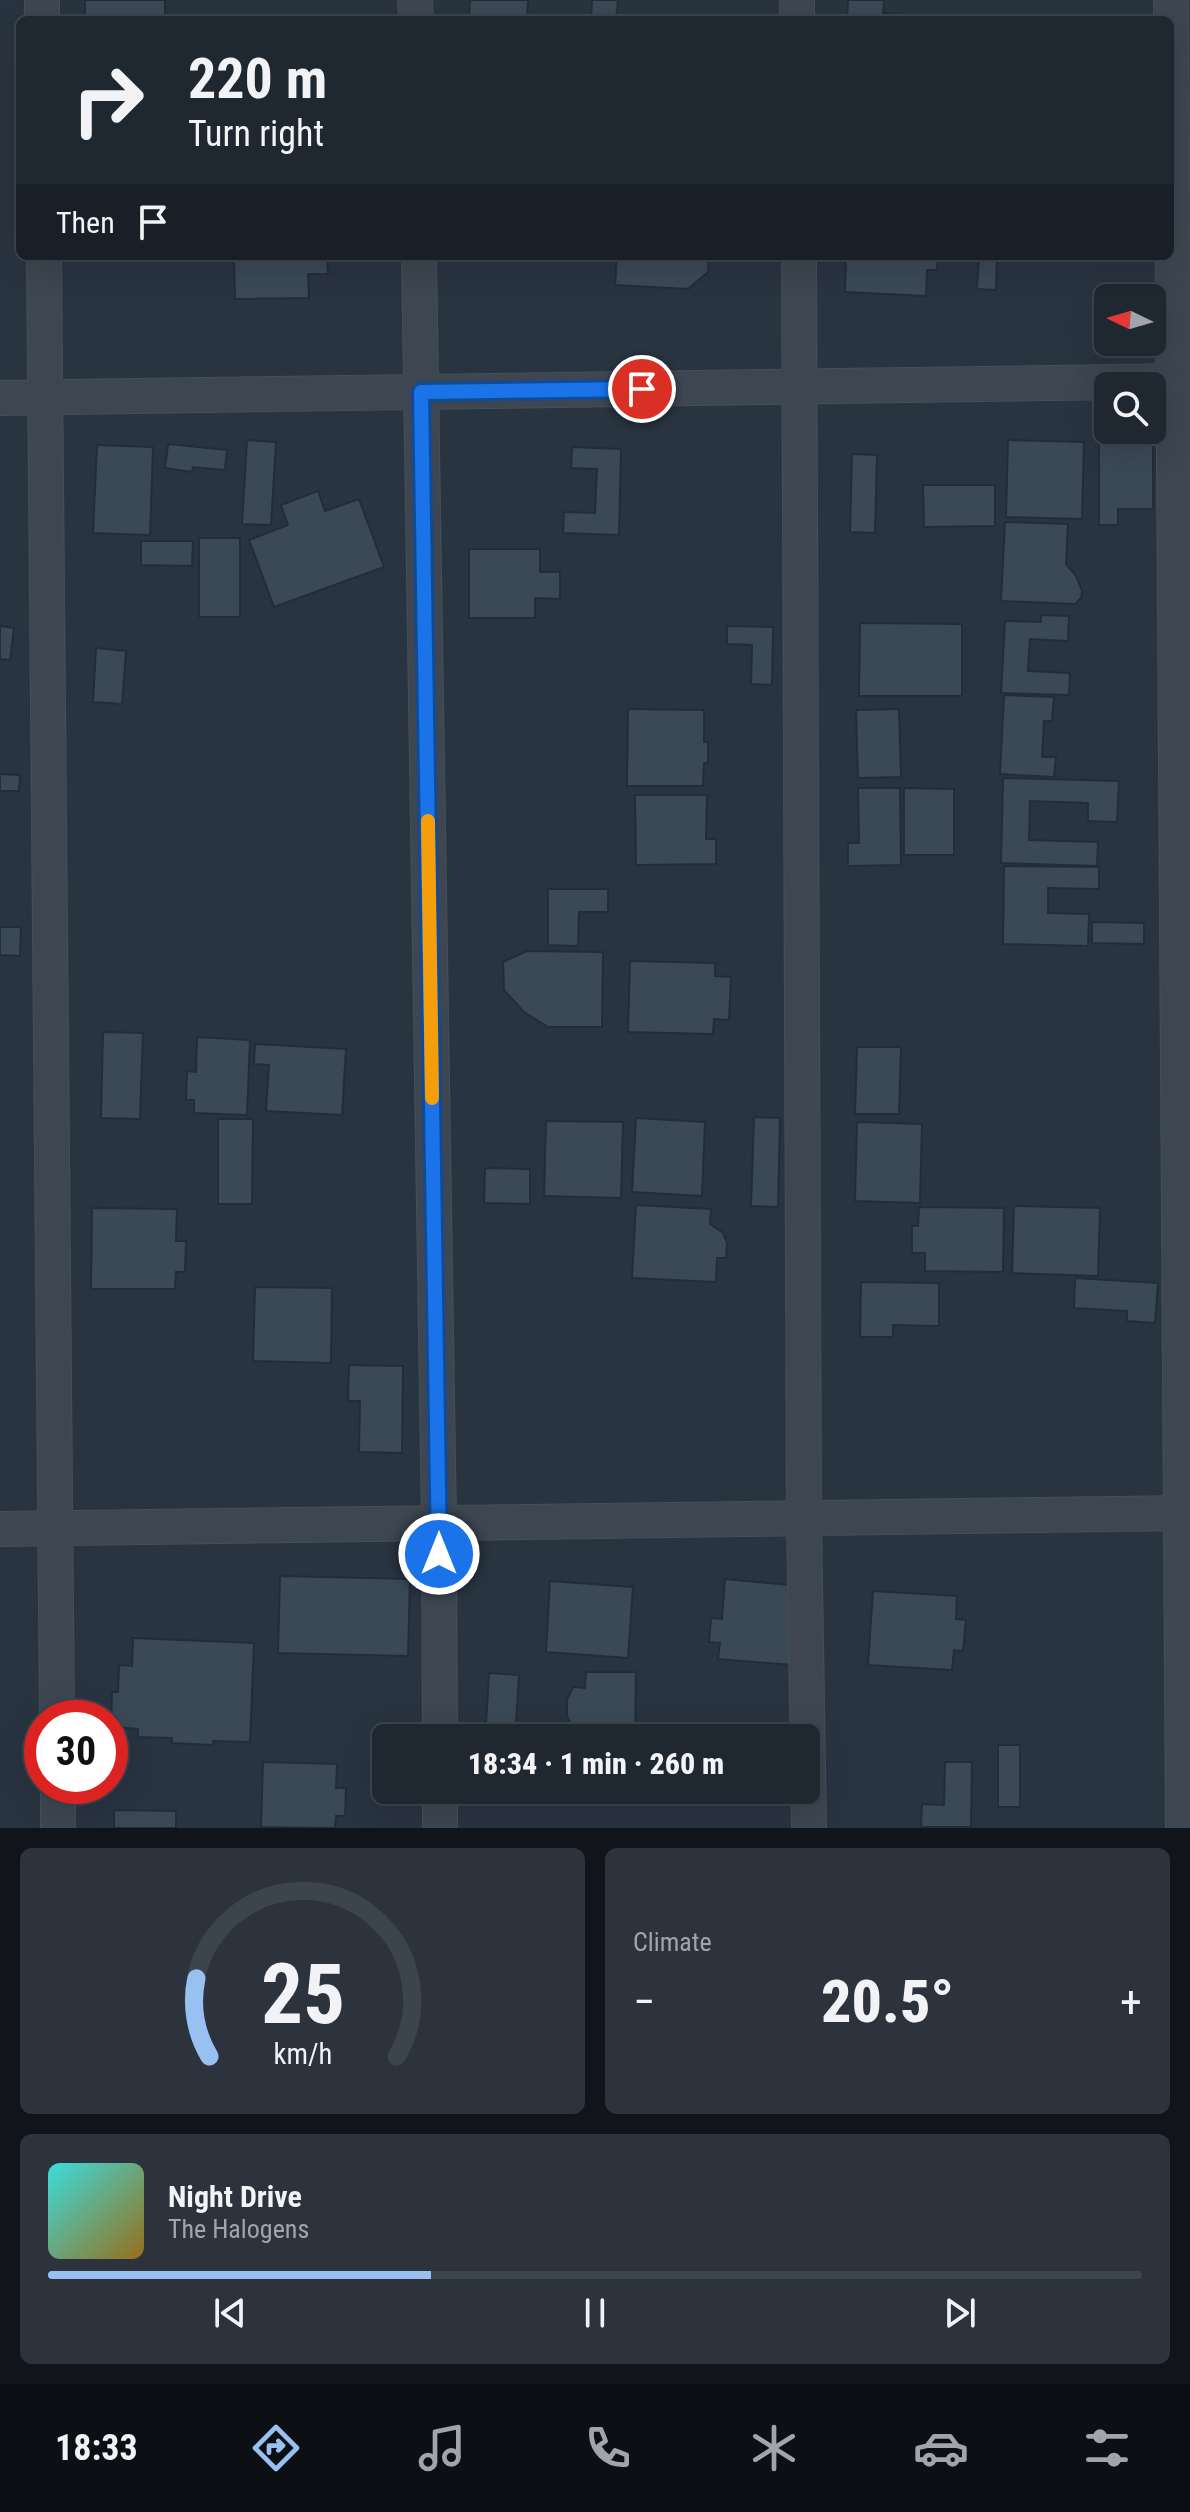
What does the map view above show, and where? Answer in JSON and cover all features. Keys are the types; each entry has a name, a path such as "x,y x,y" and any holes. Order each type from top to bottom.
{"street":[{"path":"1174,104 1182,382 1183,1828"},
{"path":"44,260 57,1700"},
{"path":"419,260 440,1724"},
{"path":"799,260 804,1518 809,1828"},
{"path":"0,398 1182,382"},
{"path":"0,1529 1184,1513"},
{"path":"58,1804 58,1828"},
{"path":"440,1804 440,1828"}],"building":[{"path":"85,0 165,0 165,16 85,16"},
{"path":"470,0 528,0 527,16 469,16"},
{"path":"592,0 618,0 616,16 591,16"},
{"path":"848,0 884,0 883,13 906,15 906,16 847,16"},
{"path":"234,260 327,260 328,274 308,274 309,298 235,299"},
{"path":"617,260 709,260 708,272 688,289 615,285"},
{"path":"846,260 938,260 937,270 927,270 926,296 845,292"},
{"path":"979,260 997,260 996,290 977,289"},
{"path":"247,440 276,442 271,525 242,524"},
{"path":"1008,440 1084,442 1082,519 1006,517"},
{"path":"168,444 227,450 225,470 193,467 192,472 165,468"},
{"path":"1099,444 1153,444 1153,509 1118,509 1118,525 1099,525"},
{"path":"97,445 153,447 150,535 93,533"},
{"path":"572,447 621,449 619,535 563,533 564,512 595,513 597,469 571,468"},
{"path":"852,454 877,455 875,533 850,532"},
{"path":"923,485 995,485 995,526 924,527"},
{"path":"318,491 325,511 359,499 384,567 274,607 249,540 288,525 281,505"},
{"path":"1005,522 1068,524 1066,564 1076,576 1082,591 1081,598 1075,604 1001,601"},
{"path":"199,538 240,538 240,617 199,617"},
{"path":"141,541 193,541 192,566 141,565"},
{"path":"469,549 540,549 540,572 560,572 560,599 535,598 535,618 469,618"},
{"path":"1041,615 1069,616 1068,641 1030,639 1028,671 1070,673 1069,695 1001,693 1005,621 1041,622"},
{"path":"860,623 962,624 962,696 859,696"},
{"path":"0,626 14,628 10,660 0,659"},
{"path":"727,626 773,627 772,685 751,684 752,645 727,644"},
{"path":"96,648 126,651 122,704 93,702"},
{"path":"1004,695 1054,697 1052,721 1044,721 1042,757 1056,757 1054,777 1000,774"},
{"path":"628,709 704,710 704,742 708,742 708,763 704,763 703,786 627,786"},
{"path":"899,709 901,777 858,778 856,710"},
{"path":"0,774 20,775 19,791 0,791"},
{"path":"1003,778 1119,781 1117,822 1088,821 1088,803 1030,801 1029,840 1098,842 1097,866 1001,863"},
{"path":"858,788 900,788 901,865 848,866 848,843 859,843"},
{"path":"904,788 954,789 954,855 904,855"},
{"path":"635,795 707,795 706,839 716,839 716,864 636,865"},
{"path":"1004,866 1099,867 1099,889 1048,888 1048,913 1089,914 1088,946 1003,944"},
{"path":"548,889 608,889 608,912 579,912 578,946 548,945"},
{"path":"1092,922 1144,923 1144,944 1092,943"},
{"path":"0,927 21,927 20,956 0,955"},
{"path":"527,951 603,952 602,1027 548,1027 524,1012 504,990 503,962"},
{"path":"630,961 715,963 715,976 731,977 729,1020 714,1019 713,1034 628,1032"},
{"path":"103,1032 143,1033 140,1119 101,1118"},
{"path":"197,1037 250,1040 247,1115 194,1113 194,1100 186,1100 187,1071 196,1072"},
{"path":"255,1044 346,1049 342,1115 266,1111 269,1065 254,1064"},
{"path":"857,1047 901,1047 899,1114 855,1114"},
{"path":"754,1117 780,1118 778,1207 751,1206"},
{"path":"636,1118 705,1122 702,1196 632,1192"},
{"path":"218,1119 253,1119 252,1204 218,1204"},
{"path":"546,1121 623,1122 621,1198 544,1196"},
{"path":"857,1122 922,1124 920,1203 855,1201"},
{"path":"485,1168 530,1169 530,1204 484,1203"},
{"path":"636,1205 711,1209 710,1224 723,1233 727,1243 726,1258 717,1258 716,1282 632,1278"},
{"path":"1014,1206 1100,1208 1098,1276 1012,1273"},
{"path":"919,1207 1004,1208 1003,1272 925,1271 925,1253 912,1253 912,1226 918,1226"},
{"path":"92,1208 177,1209 176,1241 186,1241 185,1272 176,1272 175,1289 91,1289"},
{"path":"1075,1278 1158,1283 1155,1323 1127,1321 1127,1311 1074,1308"},
{"path":"861,1282 939,1283 939,1326 893,1325 893,1337 860,1337"},
{"path":"255,1287 332,1288 331,1363 253,1361"},
{"path":"349,1365 403,1366 402,1453 359,1452 360,1401 348,1401"},
{"path":"280,1576 410,1579 408,1656 278,1653"},
{"path":"725,1579 800,1586 793,1665 718,1659 720,1643 709,1642 711,1618 722,1619"},
{"path":"550,1581 633,1587 628,1658 546,1652"},
{"path":"873,1591 957,1596 956,1619 966,1620 963,1651 954,1650 952,1670 868,1665"},
{"path":"133,1638 254,1643 250,1742 213,1741 213,1745 172,1743 172,1738 138,1737 138,1729 128,1728 128,1700 112,1700 112,1692 118,1692 119,1665 132,1666"},
{"path":"586,1672 636,1672 635,1724 570,1724 567,1700 573,1687 585,1688"},
{"path":"489,1673 519,1675 516,1724 486,1723"},
{"path":"998,1745 1020,1745 1020,1807 998,1807"},
{"path":"263,1762 337,1764 336,1788 346,1788 345,1816 336,1816 335,1828 261,1827"},
{"path":"945,1762 972,1762 971,1827 921,1827 922,1804 944,1805"},
{"path":"114,1810 176,1811 176,1828 114,1828"}],"slow traffic":[{"path":"428,821 432,1098"}],"route":[{"path":"439,1554 421,392 642,389"}]}
